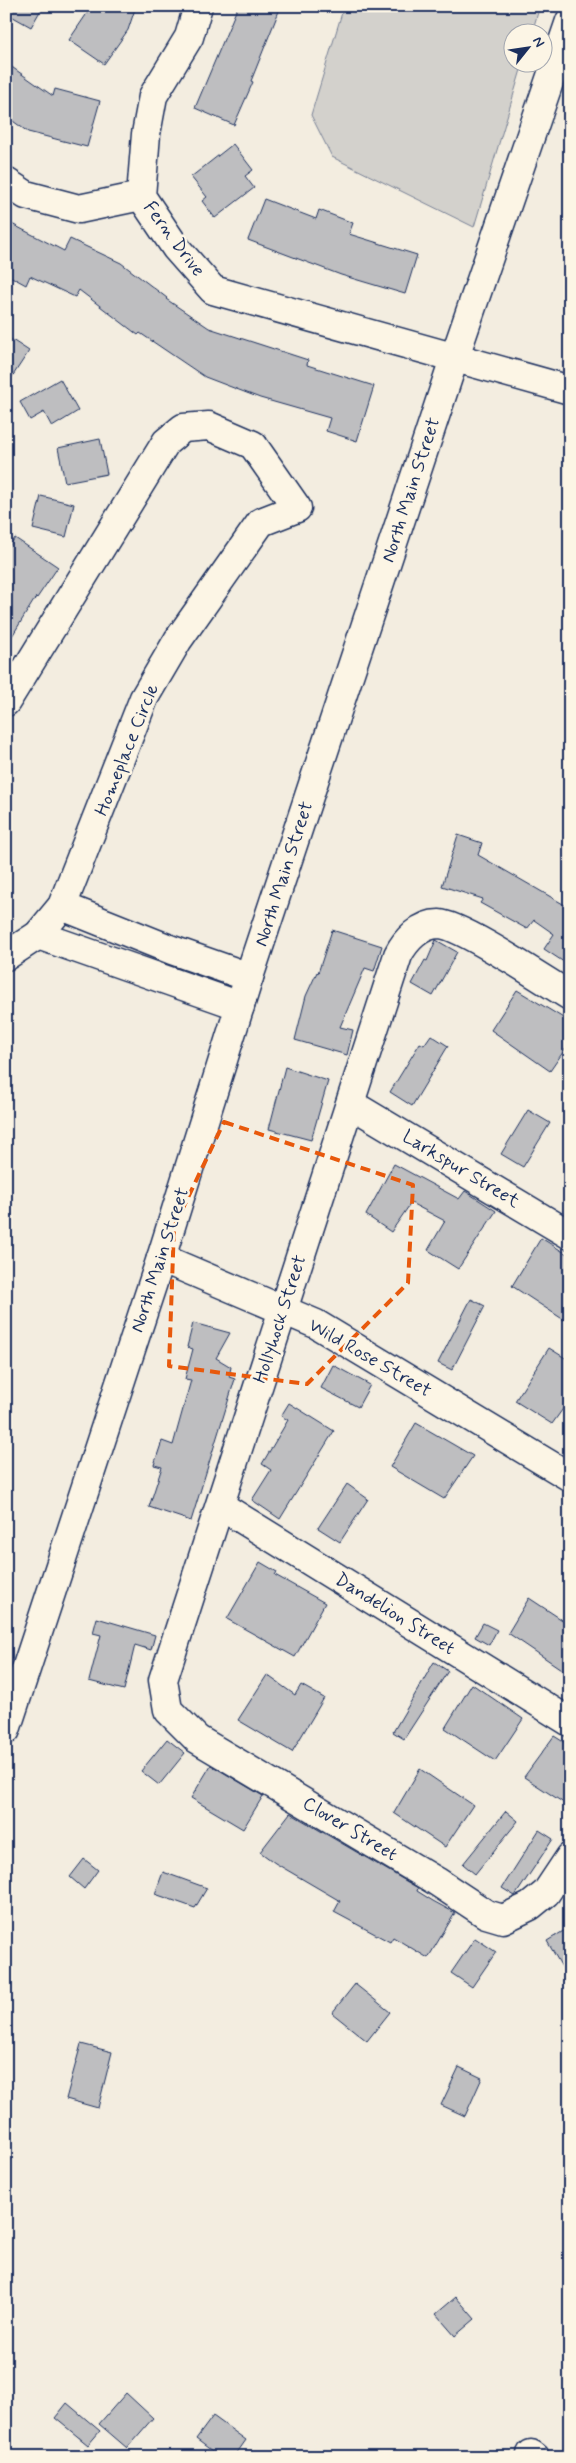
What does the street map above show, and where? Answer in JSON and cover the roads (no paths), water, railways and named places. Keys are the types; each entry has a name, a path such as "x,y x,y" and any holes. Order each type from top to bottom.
{"street":[{"name":"Fern Drive","path":"198,6 189,37 153,96 146,134 141,196 176,248 214,290 454,359 570,390"},
{"name":"North Main Street","path":"6,1730 161,1258 249,977 454,359 570,21"},
{"path":"6,182 26,194 79,209 141,196"},
{"name":"Homeplace Circle","path":"6,702 166,442 183,428 209,426 253,445 297,508 261,522 178,640 144,698 62,906 38,935 6,956"},
{"path":"62,906 148,941 249,977"},
{"name":"Hollyhock Street","path":"175,1719 168,1710 163,1680 221,1506 282,1310 351,1104 398,955 405,941 424,928 439,924 464,932 570,996"},
{"path":"38,935 240,1006"},
{"path":"136,970 148,941"},
{"name":"Larkspur Street","path":"351,1104 570,1235"},
{"name":"Wild Rose Street","path":"161,1258 316,1324 570,1476"},
{"name":"Dandelion Street","path":"221,1506 570,1722"},
{"name":"Clover Street","path":"175,1719 197,1739 436,1880 486,1914 503,1919 530,1906 546,1893 570,1857"}]}
